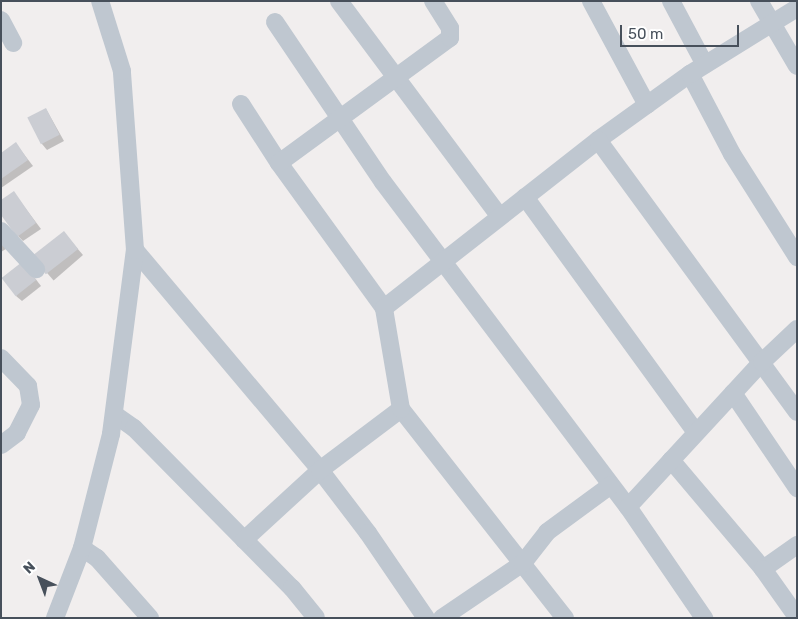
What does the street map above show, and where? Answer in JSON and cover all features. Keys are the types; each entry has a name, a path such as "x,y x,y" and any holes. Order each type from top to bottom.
{"street":[{"path":"55,618 82,548 114,414 135,250 122,71 100,1"},
{"path":"338,1 500,216"},
{"path":"278,163 450,38 450,28 433,1"},
{"path":"591,1 647,105"},
{"path":"671,1 705,65"},
{"path":"759,1 770,23 797,66"},
{"path":"384,308 598,140 690,74 797,8"},
{"path":"1,20 13,43"},
{"path":"275,22 340,118 443,262 628,507 704,618"},
{"path":"690,74 732,154 797,257"},
{"path":"242,104 278,163 384,308 401,409 523,562 565,618"},
{"path":"598,140 797,412"},
{"path":"525,197 696,432"},
{"path":"1,231 36,268"},
{"path":"135,250 320,470 368,533 426,618"},
{"path":"628,507 762,362 797,329"},
{"path":"1,358 28,386 31,405 16,433 1,444"},
{"path":"733,393 797,488"},
{"path":"244,540 320,470 401,409"},
{"path":"114,414 134,428 244,540 316,618"},
{"path":"671,460 762,569 797,617"},
{"path":"442,618 523,562 547,532 611,485"},
{"path":"762,569 797,545"},
{"path":"82,548 97,558 150,618"}],"building":[{"path":"46,108 60,135 41,144 27,118"},
{"path":"16,142 28,160 1,179 1,153"},
{"path":"14,191 36,223 17,237 1,215 1,200"},
{"path":"64,231 78,249 46,274 32,256"},
{"path":"22,262 36,280 16,296 2,278"}]}
